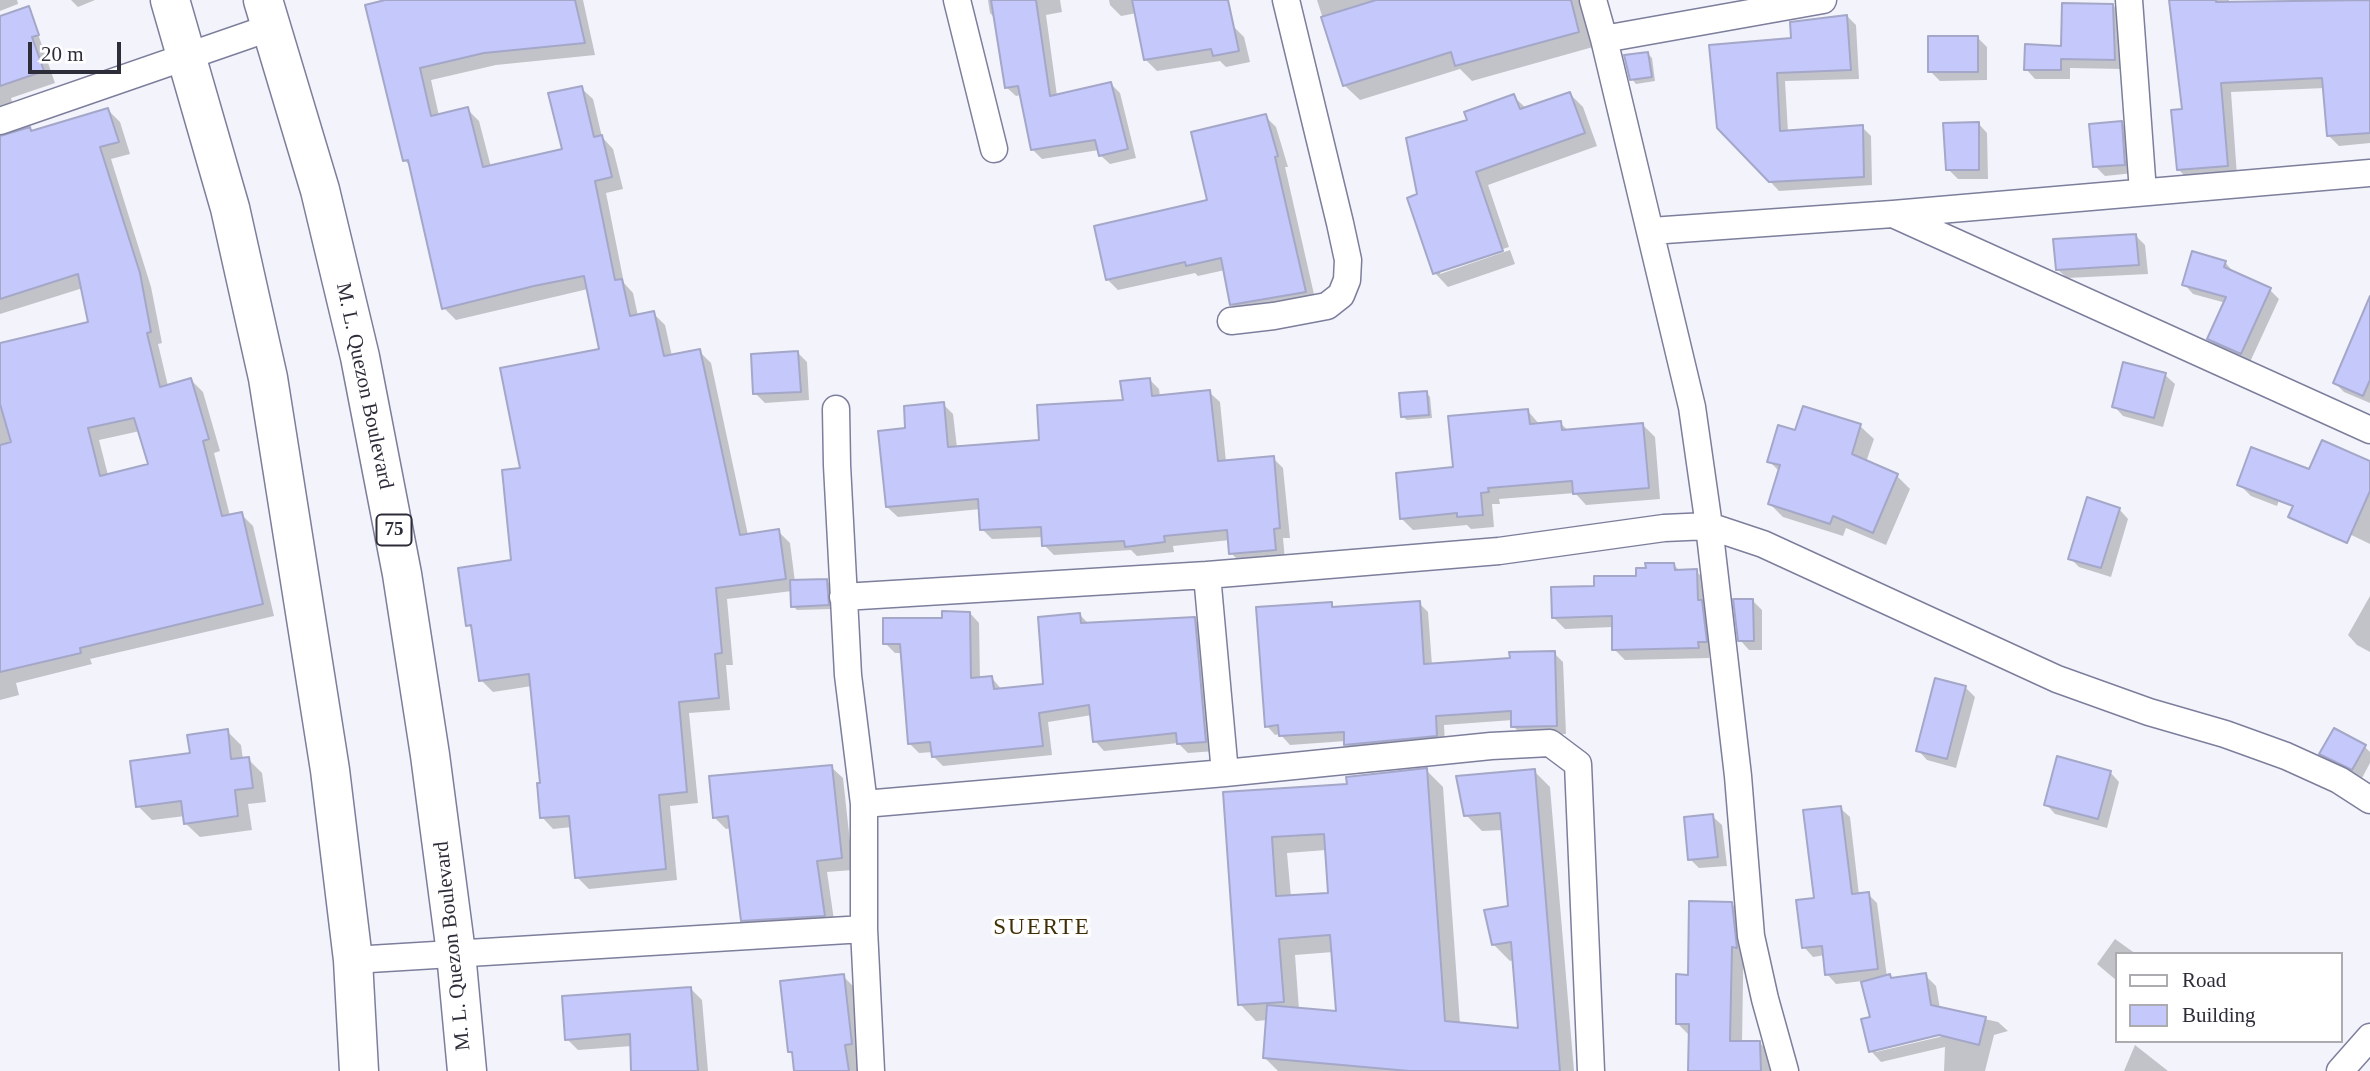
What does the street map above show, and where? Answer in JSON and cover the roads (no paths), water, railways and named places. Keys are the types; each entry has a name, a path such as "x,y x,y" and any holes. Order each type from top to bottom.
{"highway":[{"path":"170,0 230,208 268,378 330,770 353,960 359,1071"},
{"name":"M. L. Quezon Boulevard","path":"267,14 320,190 360,357 402,574 430,755 456,953 467,1071"}],"street":[{"path":"957,0 994,149"},
{"path":"1231,321 1327,306 1340,295 1346,280 1348,260 1286,0"},
{"path":"1593,0 1692,407 1709,526 1738,776 1751,936 1785,1071"},
{"path":"1604,38 1823,0"},
{"path":"2129,0 2143,192"},
{"path":"0,121 188,56 267,14"},
{"path":"1651,231 1894,214 2370,173"},
{"path":"1894,214 2370,430"},
{"path":"836,410 848,675 864,804 864,929 872,1071"},
{"path":"843,597 1206,575 1499,551 1664,528 1709,526 1763,544 2057,679 2149,712 2225,734 2286,757 2339,780 2370,800"},
{"path":"1206,575 1224,773"},
{"path":"864,804 1224,773 1491,746 1550,743 1578,764 1591,1071"},
{"path":"353,960 864,929"},
{"path":"2340,1071 2370,1037"}],"district":[{"name":"SUERTE","path":"1042,928"}]}
